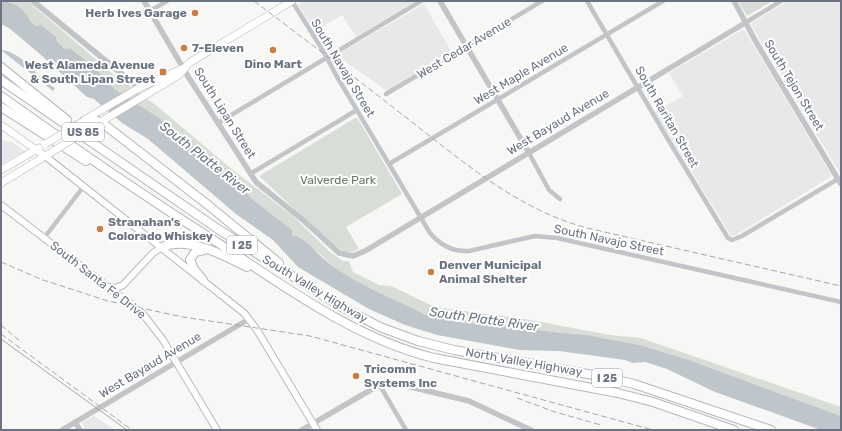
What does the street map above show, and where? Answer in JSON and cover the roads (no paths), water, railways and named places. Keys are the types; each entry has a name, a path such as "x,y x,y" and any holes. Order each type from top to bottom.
{"highway":[{"name":"US 85","path":"1,67 74,126 167,195"},
{"name":"South Valley Highway","path":"1,80 167,195 348,311 380,327 438,346"},
{"name":"South Valley Highway","path":"1,96 161,206 285,287 364,333 399,348 427,356"},
{"name":"US 85","path":"1,107 128,187 161,206"},
{"path":"84,120 104,120 318,292"},
{"path":"162,247 182,244 207,250 233,260 285,287"},
{"path":"202,280 192,267 190,257 197,251 207,250"},
{"name":"North Valley Highway","path":"438,346 629,383 674,396 771,430"},
{"name":"North Valley Highway","path":"427,356 618,393 653,402 734,430"}],"main road":[{"path":"1,183 179,75 189,63 292,1"},
{"path":"1,170 139,88 185,68"},
{"path":"1,125 36,149 84,186 237,307 249,319 317,430"},
{"name":"South Santa Fe Drive","path":"1,205 110,287 147,319 176,362 217,430"},
{"path":"110,287 116,288 123,285 153,253 162,247"}],"street":[{"path":"33,1 139,88"},
{"name":"South Lipan Street","path":"144,1 185,68 189,78 256,182 303,220 336,252 345,256"},
{"path":"150,11 167,1"},
{"name":"South Navajo Street","path":"292,1 327,57 421,217 438,241 458,251 474,250 507,241 535,236 557,238 841,302"},
{"path":"218,123 421,1"},
{"path":"440,1 549,190 560,199"},
{"name":"West Cedar Avenue","path":"386,94 542,1"},
{"name":"South Raritan Street","path":"587,1 608,34 638,88 725,234 732,240 742,236 839,182"},
{"name":"West Maple Avenue","path":"389,164 663,1"},
{"name":"South Tejon Street","path":"734,1 745,23 839,182"},
{"name":"West Bayaud Avenue","path":"345,256 359,254 781,1"},
{"path":"250,174 357,110"},
{"path":"44,238 84,186"},
{"name":"West Bayaud Avenue","path":"62,430 249,319"},
{"path":"302,430 386,381 469,401 531,430"},
{"path":"379,384 406,430"},
{"path":"75,422 80,430"}],"water":[{"name":"South Platte River","path":"1,1 19,7 30,21 36,26 41,25 56,37 57,42 65,49 70,48 96,69 114,89 161,119 175,133 241,187 252,199 292,230 292,235 305,242 335,268 360,283 426,315 467,323 511,326 587,335 640,345 686,359 841,416 841,430 821,430 715,392 667,369 645,362 633,363 625,360 559,351 520,350 437,335 405,325 369,309 298,267 273,240 236,214 148,139 122,123 94,99 87,97 41,55 9,28 1,24"},
{"path":"1,50 16,55 23,60 48,84 55,88 53,91"}],"tram line":[{"path":"1,339 127,430"}],"railway":[{"path":"254,1 471,168 515,197 538,209 562,220 587,228 841,286"},
{"path":"1,262 43,280 108,301 183,317 310,336 653,430"},
{"path":"1,325 22,343"},
{"path":"1,334 132,430"},
{"path":"517,398 555,412 601,425"}],"place":[{"name":"Herb Ives Garage","path":"195,13"},
{"name":"7-Eleven","path":"184,48"},
{"name":"Dino Mart","path":"273,50"},
{"name":"West Alameda Avenue & South Lipan Street","path":"163,72"},
{"name":"Stranahan's Colorado Whiskey","path":"100,229"},
{"name":"Denver Municipal Animal Shelter","path":"431,272"},
{"name":"Tricomm Systems Inc","path":"356,376"}],"park label":[{"name":"Valverde Park","path":"338,180"}]}
